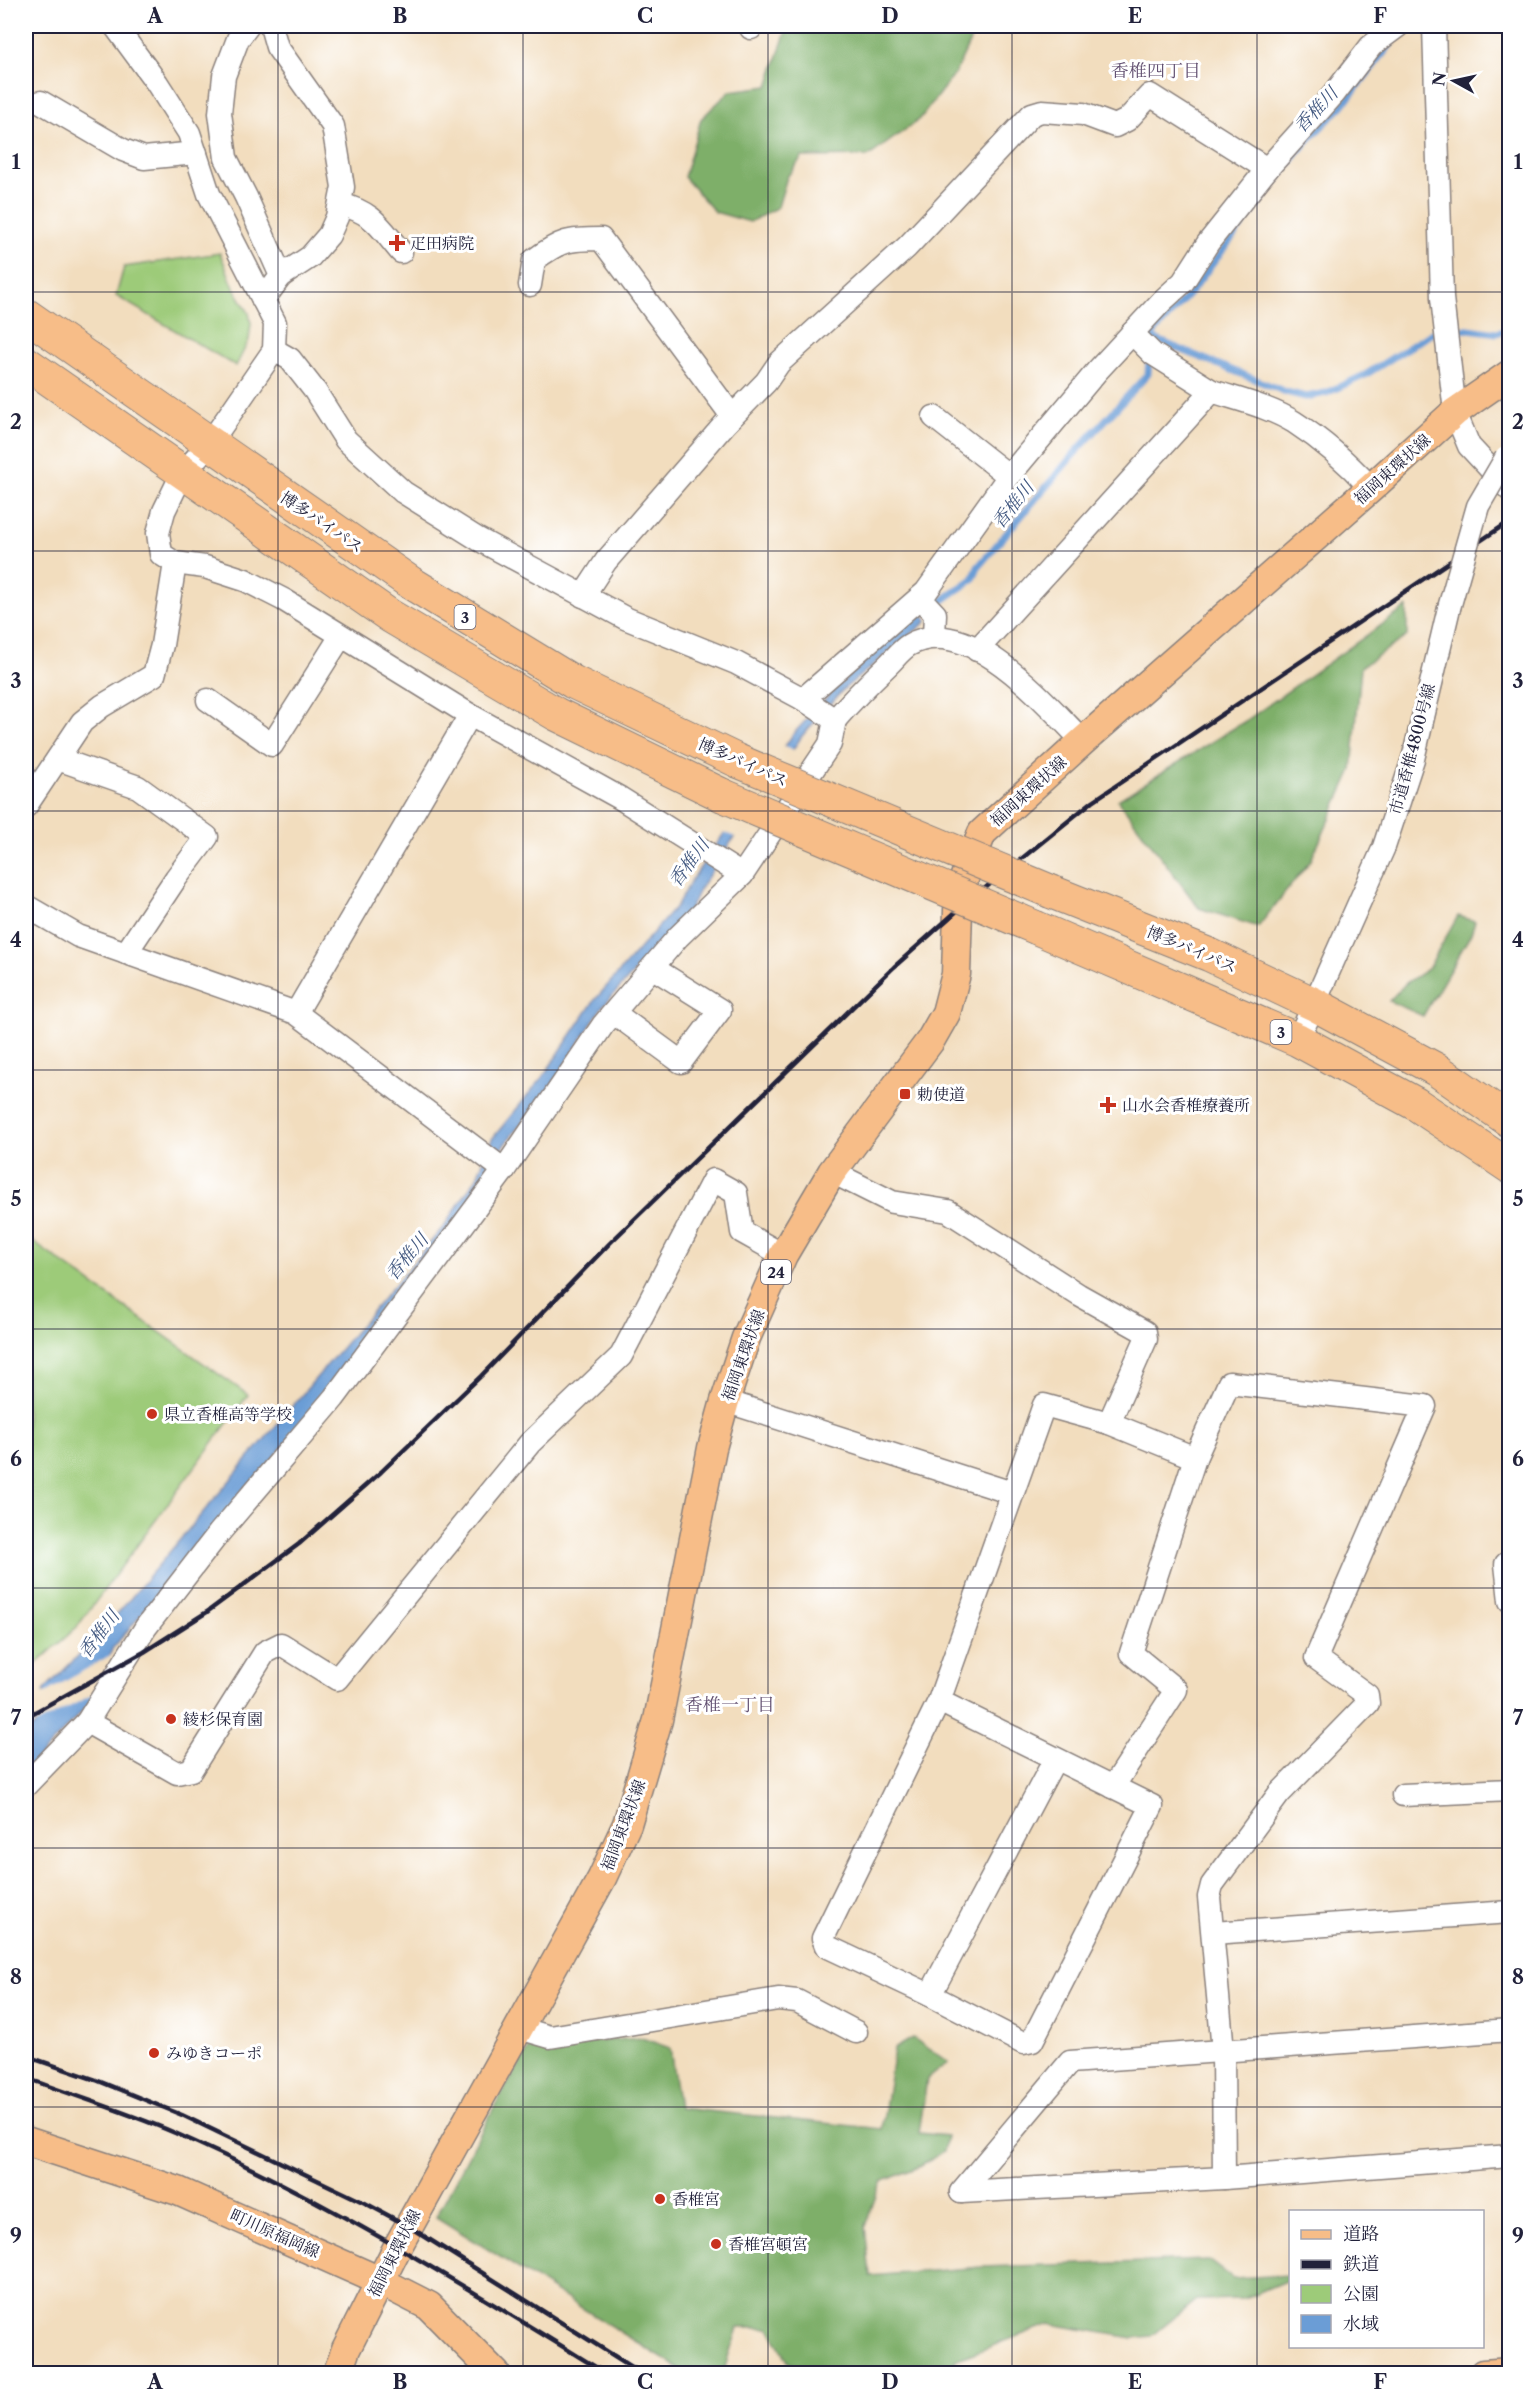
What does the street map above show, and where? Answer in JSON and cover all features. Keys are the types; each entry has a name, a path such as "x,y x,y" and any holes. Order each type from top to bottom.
{"highway":[{"name":"博多バイパス","path":"26,315 411,583 573,682 738,761 1210,955 1314,1004 1437,1071 1509,1120"},
{"name":"3","path":"26,363 182,474 390,616 556,714 722,795 1298,1040 1416,1104 1509,1167"}],"main road":[{"name":"福岡東環状線","path":"337,2373 380,2281 437,2173 602,1878 627,1824 658,1720 712,1448 746,1338 783,1255 832,1172 930,1041 946,1013 956,974 958,910 964,879 982,833 1455,412 1509,374"},
{"name":"町川原福岡線","path":"26,2141 178,2191 380,2281 429,2306 496,2373"},
{"path":"1483,2373 1509,2372"}],"street":[{"path":"115,26 157,83 189,133 209,194 275,323 274,350 210,443 182,474 164,511 158,533 160,554 175,563 205,567 245,580 284,600 470,716 620,798 742,875"},
{"path":"248,26 238,39 224,76 220,113 226,158 281,276"},
{"path":"263,300 281,276 310,257 329,235 338,217 344,188 333,126 277,47 271,26"},
{"path":"803,699 920,598 1009,476 1096,371 1183,282 1208,243 1267,169 1334,94 1371,46 1398,26"},
{"path":"1434,26 1442,298 1455,412 1469,446 1509,490"},
{"path":"584,596 606,561 732,416 766,382 779,363 907,247 1032,114 1042,111 1083,114 1115,126 1127,120 1150,95 1267,169"},
{"path":"40,102 123,150 144,158 196,153"},
{"path":"340,204 360,210 372,218 401,252"},
{"path":"530,285 534,260 554,246 571,239 601,239 732,416"},
{"path":"1132,333 1149,350 1212,391 1279,414 1295,423 1352,468 1371,488"},
{"path":"274,350 290,358 315,391 346,440 403,492 478,539 625,618 736,663 803,699 835,720"},
{"path":"977,650 1212,391"},
{"path":"934,417 1009,476"},
{"name":"市道香椎4800号線","path":"1298,1040 1384,846 1413,759 1449,608 1478,506 1508,456"},
{"path":"26,806 82,722 102,706 154,675 162,645 175,563"},
{"path":"920,598 935,614 934,636"},
{"path":"208,700 272,745 341,636"},
{"path":"26,1785 87,1722 146,1627 219,1533 334,1398 504,1170 603,1025 678,937 742,875 830,744 835,720 855,696 908,645 934,636 958,640 987,653 1018,678 1083,741"},
{"path":"296,1013 470,716"},
{"path":"58,759 138,787 207,837 176,878 126,953"},
{"path":"26,906 78,936 296,1013 504,1170"},
{"path":"614,1014 681,1062 720,1010 652,968"},
{"path":"832,1172 892,1202 948,1211 1079,1294 1145,1332 1146,1340 1109,1423"},
{"path":"87,1722 177,1773 191,1770 265,1652 280,1644 337,1679 530,1443 621,1356 713,1180 736,1193 742,1232 783,1255"},
{"path":"1113,1787 1176,1690 1131,1653 1195,1458 1229,1383 1425,1406 1317,1658 1367,1695 1368,1703 1279,1794 1212,1885 1209,1897 1223,2051 1224,2178"},
{"path":"725,1401 1012,1493"},
{"path":"939,1701 1152,1806 1032,2041 1023,2043 930,1995 826,1946 822,1938 939,1701 1044,1406 1109,1423 1195,1458"},
{"path":"1509,1563 1506,1564 1509,1601"},
{"path":"930,1995 1055,1759"},
{"path":"1403,1795 1509,1790"},
{"path":"1213,1933 1509,1912"},
{"path":"519,2028 550,2037 778,2000 797,2001 856,2032"},
{"path":"1509,2030 1070,2062 961,2192 1224,2178 1509,2157"}],"green space":[{"path":"786,26 977,26 955,73 920,119 869,156 802,157 787,177 778,207 750,222 715,212 684,177 701,119 730,91 768,86"},
{"path":"220,253 234,288 249,313 251,323 249,340 236,366 116,296 124,267"},
{"path":"1407,607 1407,636 1361,667 1352,770 1311,860 1258,927 1199,908 1118,800 1247,720"},
{"path":"1458,916 1475,921 1471,934 1423,1016 1389,1001 1406,983 1428,969"},
{"path":"26,1237 248,1395 77,1627 26,1673"},
{"name":"香椎宮","path":"642,2038 670,2048 679,2108 882,2129 894,2049 913,2038 948,2062 927,2079 919,2133 947,2136 944,2151 921,2166 881,2182 865,2226 870,2276 982,2267 1209,2260 1233,2278 1289,2275 1289,2279 1243,2299 1196,2300 1152,2336 1133,2338 1050,2324 955,2360 957,2373 904,2373 901,2369 849,2373 789,2363 769,2328 738,2328 723,2373 686,2373 436,2217 500,2096 531,2046"}],"water":[{"path":"921,612 927,621 845,688 802,736 699,890 687,915 602,1007 553,1084 504,1145 486,1183 320,1403 112,1649 100,1692 26,1771 26,1734 36,1724 45,1689 103,1631 445,1225 477,1177 492,1139 542,1078 594,1001 678,904 691,881 794,733 839,685"}],"pier":[{"path":"782,745 796,751 737,838 722,831"},
{"path":"114,1653 105,1688 27,1729 34,1723 40,1696"}],"waterway":[{"name":"香椎川","path":"1150,344 1150,337 1190,293 1305,143 1342,106 1390,45"},
{"path":"1150,337 1286,392 1306,397 1326,393 1365,375 1432,333 1469,329 1497,333 1510,329"},
{"name":"香椎川","path":"934,606 973,579 978,567 1074,454 1148,374 1149,358"}],"railway":[{"path":"26,1717 144,1652 207,1612 299,1544 381,1472 481,1376 610,1243 894,967 958,910 1093,801 1510,521"},
{"path":"26,2056 96,2080 182,2115 365,2203 408,2226 643,2374"},
{"path":"26,2078 175,2133 286,2186 395,2246 607,2374"}],"place":[{"name":"疋田病院","path":"397,243"},
{"name":"勅使道","path":"905,1094"},
{"name":"山水会香椎療養所","path":"1108,1105"},
{"name":"県立香椎高等学校","path":"152,1414"},
{"name":"綾杉保育園","path":"171,1719"},
{"name":"みゆきコーポ","path":"154,2053"},
{"name":"香椎宮","path":"660,2199"},
{"name":"香椎宮頓宮","path":"716,2244"}],"district":[{"name":"香椎四丁目","path":"1156,71"},
{"name":"香椎一丁目","path":"730,1705"}]}
